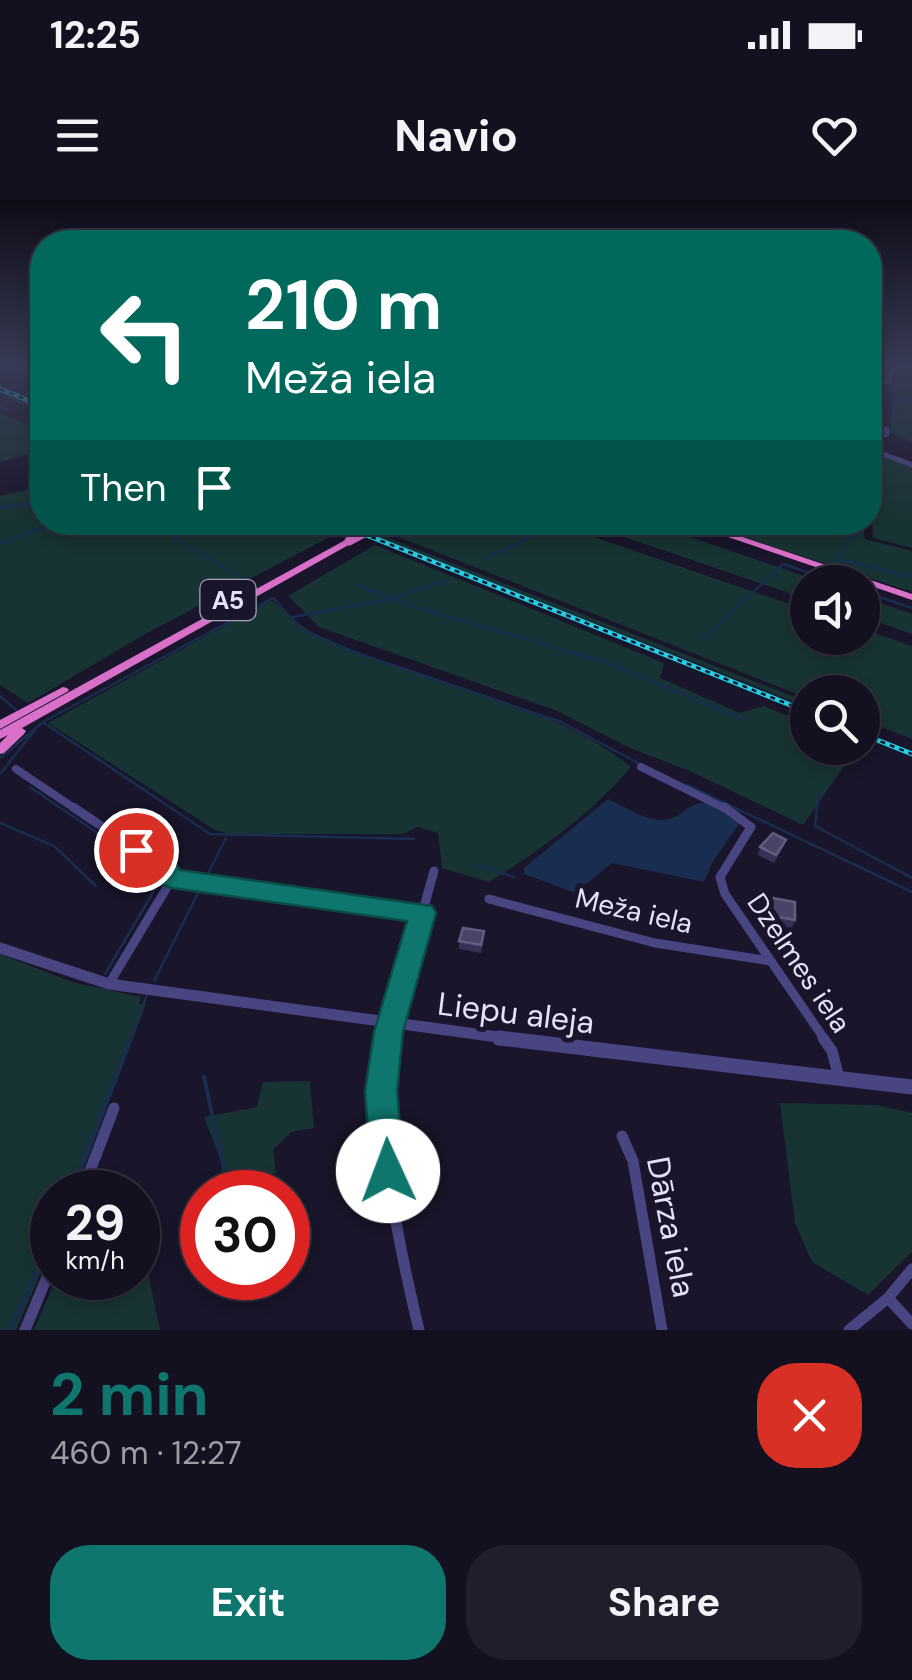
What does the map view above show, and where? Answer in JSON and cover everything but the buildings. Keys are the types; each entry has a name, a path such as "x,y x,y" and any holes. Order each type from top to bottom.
{"highway":[{"name":"A5","path":"0,735 353,535"},
{"path":"711,535 800,565"},
{"path":"725,535 912,600"},
{"name":"A5","path":"3,722 346,539"},
{"path":"880,591 912,600"},
{"path":"0,750 52,706"}],"street":[{"path":"882,454 912,465"},
{"name":"Dzelmes iela","path":"640,768 714,801 747,822 750,827 720,877 726,894 832,1051 840,1079"},
{"path":"16,769 166,870 172,879 422,913"},
{"path":"419,1330 396,1235 381,1091 391,1025 434,871"},
{"path":"109,984 172,879"},
{"name":"Meža iela","path":"489,899 655,943 770,961"},
{"name":"Liepu aleja","path":"0,948 109,984 391,1025 912,1087"},
{"path":"90,1170 114,1108"},
{"name":"Dārza iela","path":"622,1136 633,1161 662,1330"},
{"path":"849,1330 888,1298 912,1269"},
{"path":"888,1298 912,1324"},
{"path":"25,1330 37,1300"}],"green space":[{"path":"0,418 30,426 30,453 0,462"},
{"path":"892,418 912,418 912,442 891,433"},
{"path":"882,456 912,467 912,548 873,538 882,535"},
{"path":"30,489 30,535 333,535 149,632 28,703 0,685 0,496"},
{"path":"373,535 790,695 790,700"},
{"path":"393,535 588,535 790,604 790,655 880,655 880,635 912,646 912,739 880,727 880,675 790,675 790,691"},
{"path":"618,535 683,535 790,571 790,593"},
{"path":"738,535 864,535 865,539 912,551 912,592 880,582 880,565 829,565"},
{"path":"375,545 664,663 660,678 740,713 764,706 790,717 790,765 845,765 803,825 557,711 319,627 288,596"},
{"path":"271,600 314,633 561,725 631,767 565,830 489,882 442,868 438,833 418,827 402,834 229,834 215,830 48,723"},
{"path":"880,603 912,614 912,634 880,623"},
{"path":"0,954 72,982 141,997 139,1004 146,1004 83,1170 30,1170 30,1298 16,1330 0,1330"},
{"path":"310,1081 314,1128 291,1132 273,1150 276,1170 225,1170 204,1117 257,1107 263,1082"},
{"path":"780,1103 877,1105 912,1113 912,1252 868,1295 812,1262 795,1223"},
{"path":"47,1300 154,1300 160,1330 34,1330"}],"water":[{"path":"608,799 661,820 678,816 695,805 710,804 739,824 704,882 612,863 575,893 524,874 524,868"}],"waterway":[{"path":"891,433 892,418"},
{"path":"0,508 30,503"},
{"path":"0,543 30,532"},
{"path":"170,535 247,581"},
{"path":"486,558 535,535"},
{"path":"838,559 855,535"},
{"path":"835,565 838,559"},
{"path":"838,559 912,577"},
{"path":"702,640 783,564 790,566"},
{"path":"392,599 446,580"},
{"path":"358,585 392,599"},
{"path":"880,597 912,608"},
{"path":"0,758 43,722 273,598 303,630 351,651 561,722 638,763"},
{"path":"293,617 392,599"},
{"path":"392,599 608,663 745,720"},
{"path":"0,696 16,710"},
{"path":"44,723 210,834 414,839"},
{"path":"0,774 35,730"},
{"path":"687,785 912,892"},
{"path":"30,787 162,877 105,974"},
{"path":"818,794 815,826 912,878"},
{"path":"0,823 54,846 96,886"},
{"path":"205,880 226,838"},
{"path":"478,865 514,877"},
{"path":"199,891 201,887"},
{"path":"154,981 199,891"},
{"path":"199,891 408,919 411,922 392,989"},
{"path":"130,1040 147,995"},
{"path":"80,1170 131,1038"},
{"path":"204,1077 224,1170"},
{"path":"10,1330 30,1286"}],"railway":[{"path":"366,535 790,705"},
{"path":"880,741 912,754"}],"route":[{"path":"136,850 166,870 172,879 422,913 388,1032 381,1091 388,1171"}]}
